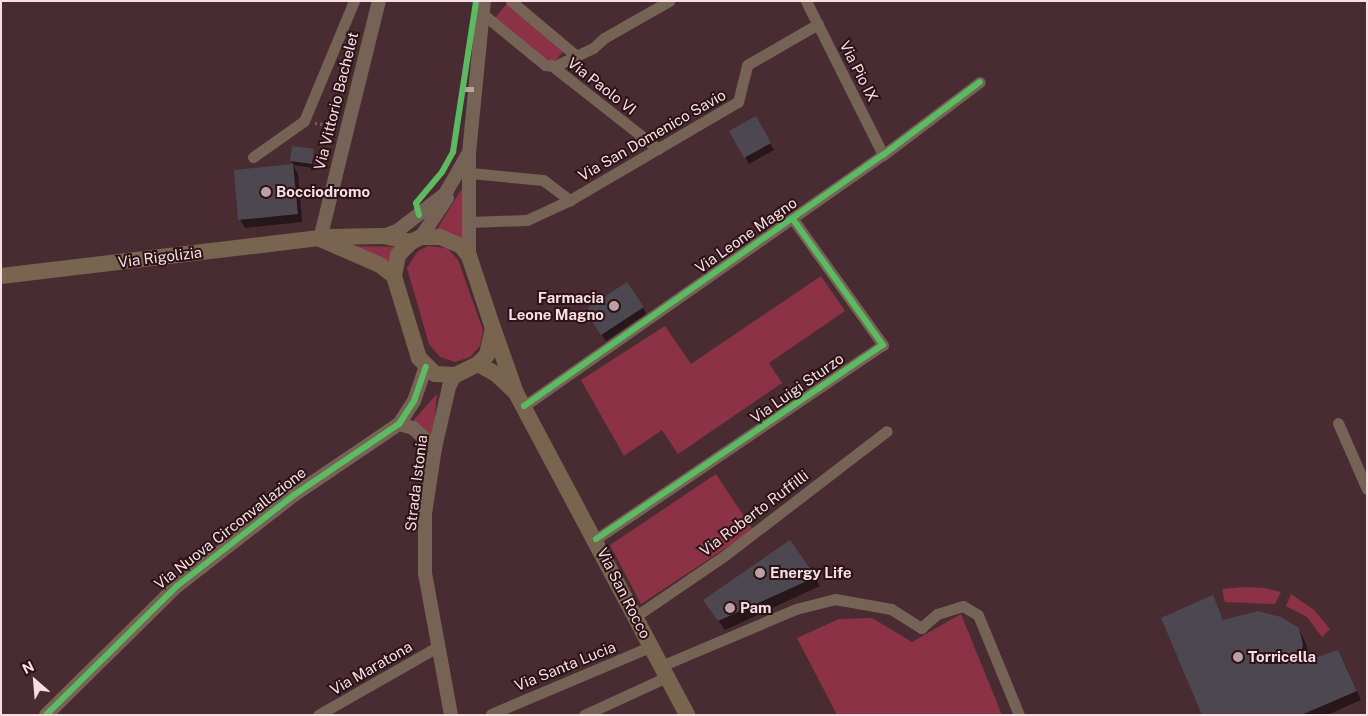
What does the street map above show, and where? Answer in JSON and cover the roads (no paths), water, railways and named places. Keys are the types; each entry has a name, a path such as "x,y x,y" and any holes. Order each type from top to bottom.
{"main road":[{"name":"Via Rigolizia","path":"1,276 320,239 383,236 416,239"},
{"path":"320,239 380,265 394,276"},
{"path":"492,328 486,355 478,364 455,375 435,374 426,368 419,358 394,276 398,255 416,239 452,242 470,256 492,328 520,400"},
{"path":"478,364 496,374 520,400"},
{"name":"Via San Rocco","path":"520,400 596,539 687,715"}],"street":[{"path":"252,157 304,121 354,1"},
{"name":"Via Vittorio Bachelet","path":"320,239 379,1"},
{"name":"Via Paolo VI","path":"511,1 574,54 593,48 604,38 669,1"},
{"name":"Via Pio IX","path":"809,2 818,24 884,155"},
{"path":"470,256 468,222 469,153 484,7"},
{"name":"Via Paolo VI","path":"484,7 546,65 551,66 658,149"},
{"name":"Via San Domenico Savio","path":"470,173 543,180 570,200 738,102 747,65 818,24"},
{"path":"551,66 567,63 574,54"},
{"name":"Via Leone Magno","path":"520,400 884,155 980,82"},
{"path":"416,239 445,203 451,185 469,153"},
{"path":"383,236 398,230 434,204 451,185"},
{"path":"468,222 527,220 570,200"},
{"name":"Via Luigi Sturzo","path":"596,539 883,345 792,218"},
{"name":"Via Nuova Circonvallazione","path":"46,715 177,586 294,495 399,424 414,401 426,368"},
{"name":"Strada Istonia","path":"452,715 425,574 425,514 435,448 449,387 455,375"},
{"path":"1338,423 1361,464 1367,489"},
{"path":"399,424 413,428 435,448"},
{"name":"Via Roberto Ruffilli","path":"636,616 724,556 887,431"},
{"path":"584,715 664,672 796,609 835,599 891,609 921,628 929,619 952,608 963,606 971,609 978,615 1007,679 1019,715"},
{"name":"Via Maratona","path":"318,715 439,646"},
{"name":"Via Santa Lucia","path":"491,714 652,646"}],"place":[{"name":"Bocciodromo","path":"266,192"},
{"name":"Farmacia Leone Magno","path":"614,306"},
{"name":"Energy Life","path":"760,573"},
{"name":"Pam","path":"730,608"},
{"name":"Torricella","path":"1238,657"}]}
